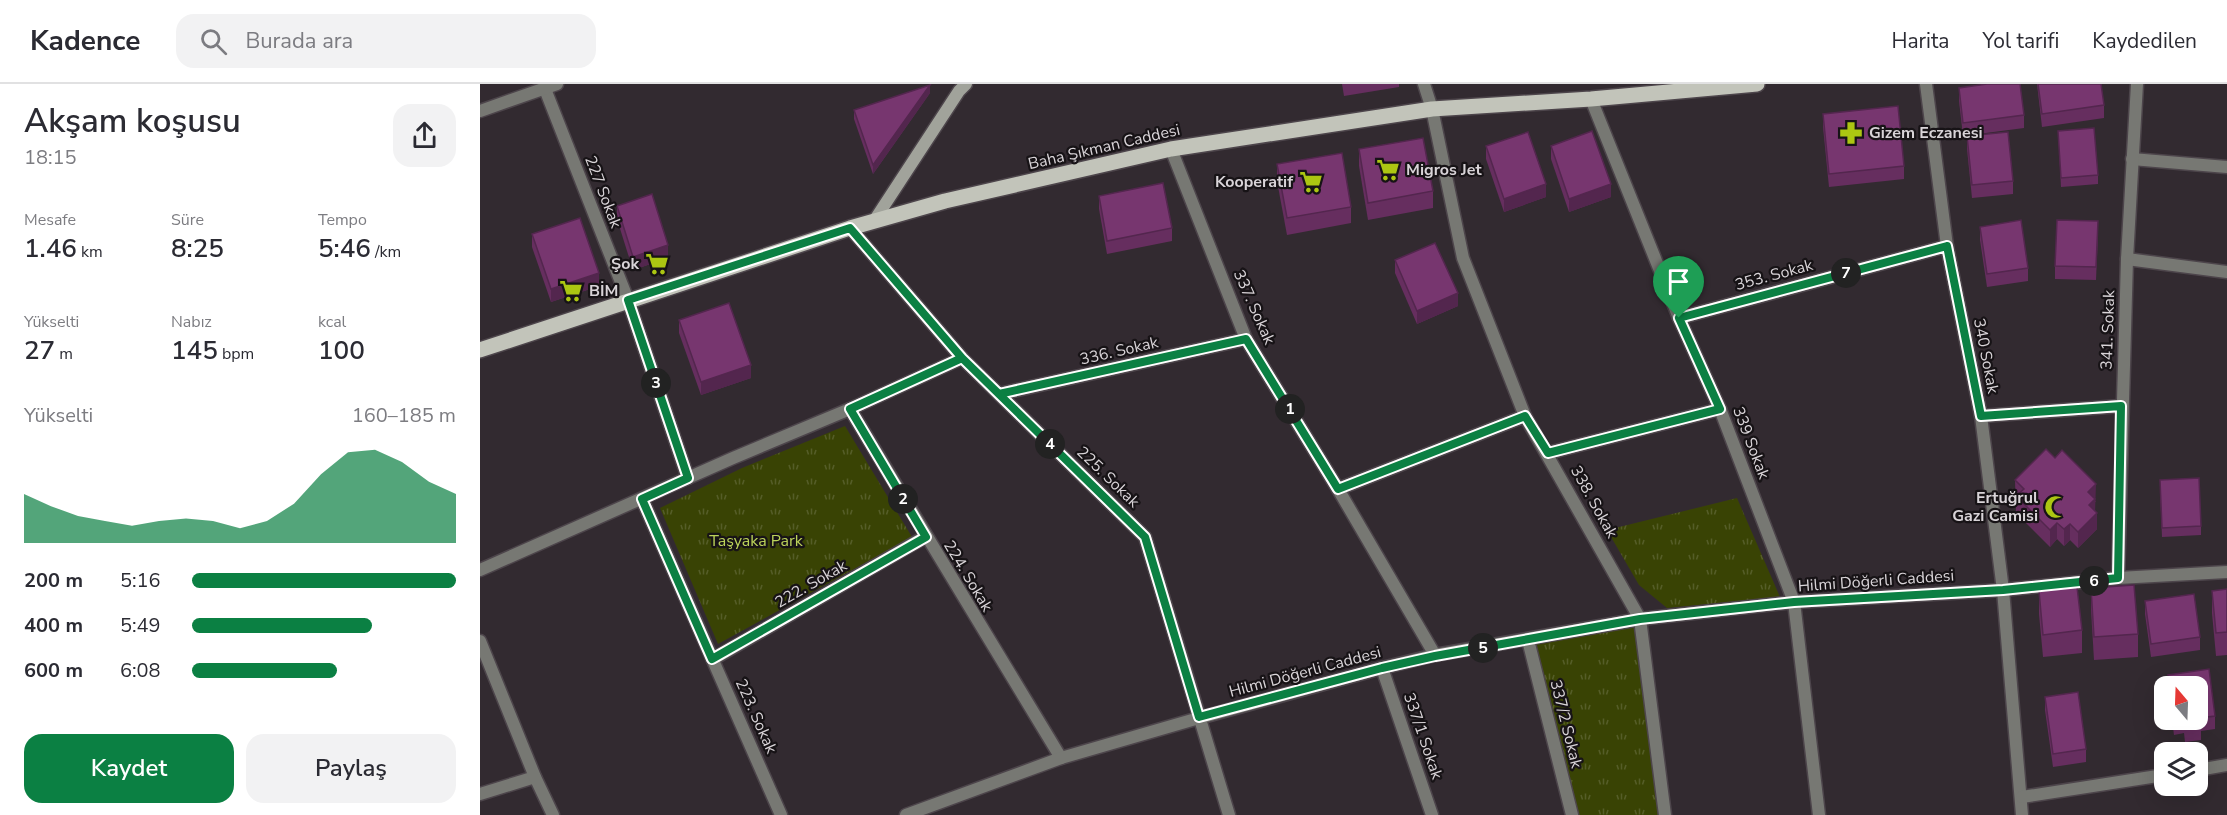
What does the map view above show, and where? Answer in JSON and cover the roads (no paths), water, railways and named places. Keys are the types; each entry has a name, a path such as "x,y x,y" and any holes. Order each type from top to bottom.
{"main road":[{"name":"Baha Şıkman Caddesi","path":"480,350 874,221 945,201 1171,149 1432,109 1591,99 1757,84"},
{"path":"874,221 960,86"}],"street":[{"name":"338. Sokak","path":"1424,84 1432,109 1463,258 1525,416 1640,619 1665,815"},
{"name":"340 Sokak","path":"1926,84 1947,246 1981,416 2003,590 2022,815"},
{"name":"341. Sokak","path":"2118,578 2121,406 2137,84"},
{"path":"480,111 551,86"},
{"name":"227 Sokak","path":"551,86 628,300 688,478"},
{"name":"339 Sokak","path":"1591,99 1679,318 1720,409 1794,602 1819,815"},
{"name":"337. Sokak","path":"1171,149 1246,339 1338,489 1435,656"},
{"path":"2132,159 2227,167"},
{"name":"225. Sokak","path":"850,228 962,358 1145,537 1228,815"},
{"name":"353. Sokak","path":"1679,318 1947,246"},
{"path":"2127,259 2227,272"},
{"name":"336. Sokak","path":"999,394 1246,339"},
{"path":"480,570 962,358"},
{"path":"1981,416 2121,406"},
{"name":"224. Sokak","path":"850,409 1061,758"},
{"path":"1548,453 1720,409"},
{"path":"1338,489 1525,416"},
{"name":"223. Sokak","path":"642,499 781,815"},
{"name":"222. Sokak","path":"712,659 926,537"},
{"name":"Hilmi Döğerli Caddesi","path":"906,815 1061,758 1199,717 1435,656 1640,619 1794,602 2003,590 2118,578 2227,572"},
{"name":"337/2 Sokak","path":"1528,640 1572,815"},
{"path":"480,641 535,777 553,815"},
{"name":"337/1 Sokak","path":"1382,668 1432,815"},
{"path":"2208,768 2227,765"},
{"path":"480,794 535,777"},
{"path":"2022,797 2154,777"}],"place":[{"name":"Gizem Eczanesi","path":"1851,133"},
{"name":"Migros Jet","path":"1388,170"},
{"name":"Kooperatif","path":"1311,182"},
{"name":"Şok","path":"657,264"},
{"name":"BİM","path":"571,291"},
{"name":"Ertuğrul Gazi Camisi","path":"2056,507"}],"park label":[{"name":"Taşyaka Park","path":"756,541"}]}
